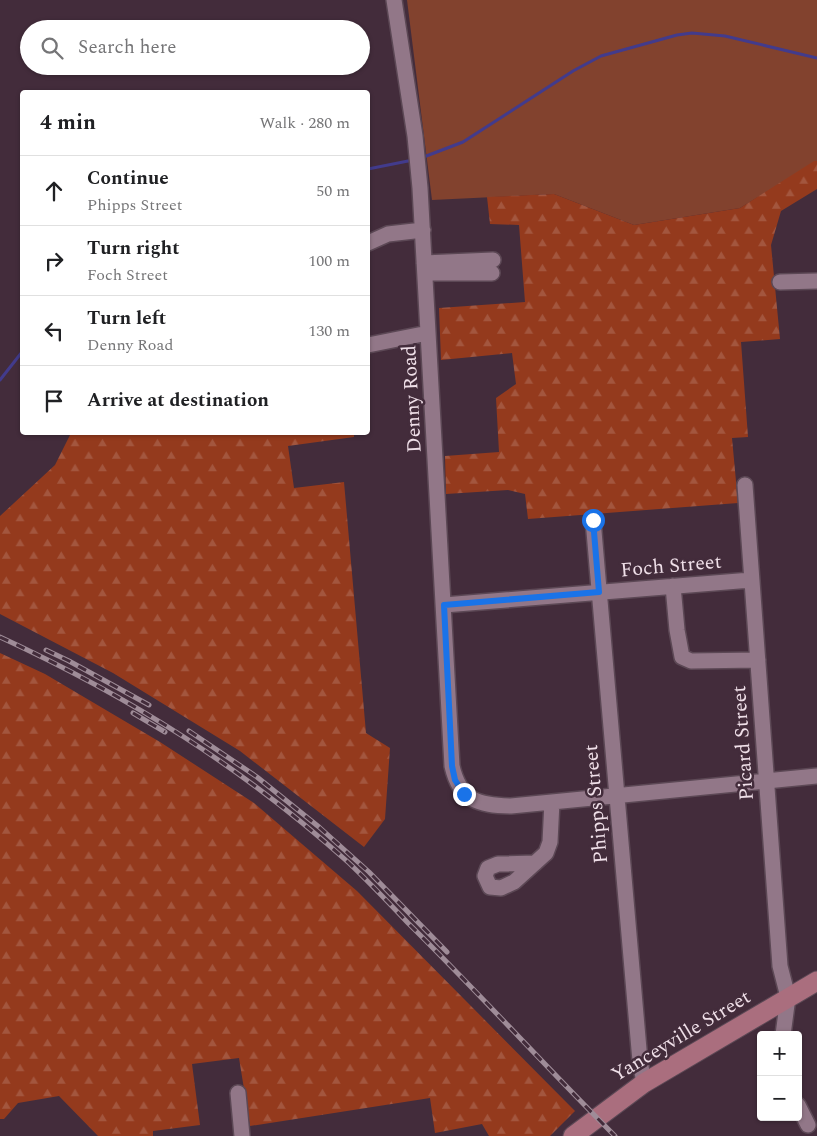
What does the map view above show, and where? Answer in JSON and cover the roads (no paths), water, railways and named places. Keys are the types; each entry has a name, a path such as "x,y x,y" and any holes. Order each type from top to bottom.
{"main road":[{"name":"Yanceyville Street","path":"573,1136 615,1102 644,1083 817,981"}],"street":[{"name":"Denny Road","path":"394,0 415,136 423,230 452,766 455,780 464,794 491,806 552,802"},
{"path":"370,242 388,234 423,230"},
{"path":"425,268 492,266"},
{"path":"780,282 817,281"},
{"path":"370,345 428,333"},
{"name":"Picard Street","path":"745,485 780,966 788,997"},
{"name":"Phipps Street","path":"593,520 615,795 640,1061 644,1083"},
{"name":"Foch Street","path":"444,605 751,580"},
{"path":"673,586 676,630 682,657 691,661 758,660"},
{"path":"534,863 546,853 550,842 552,802 817,776"},
{"path":"784,1031 788,997"},
{"path":"238,1093 242,1136"},
{"path":"802,1113 808,1125"}],"waterway":[{"path":"421,158 463,142 573,71 601,56 677,35 692,33 725,36 817,58"},
{"path":"370,169 413,160"},
{"path":"0,380 20,355"}],"railway":[{"path":"0,637 94,684 183,736 226,765 309,828 371,885 615,1136"},
{"path":"46,650 149,705"},
{"path":"133,713 165,732"},
{"path":"189,731 257,777 319,827 369,872 447,952"}]}
